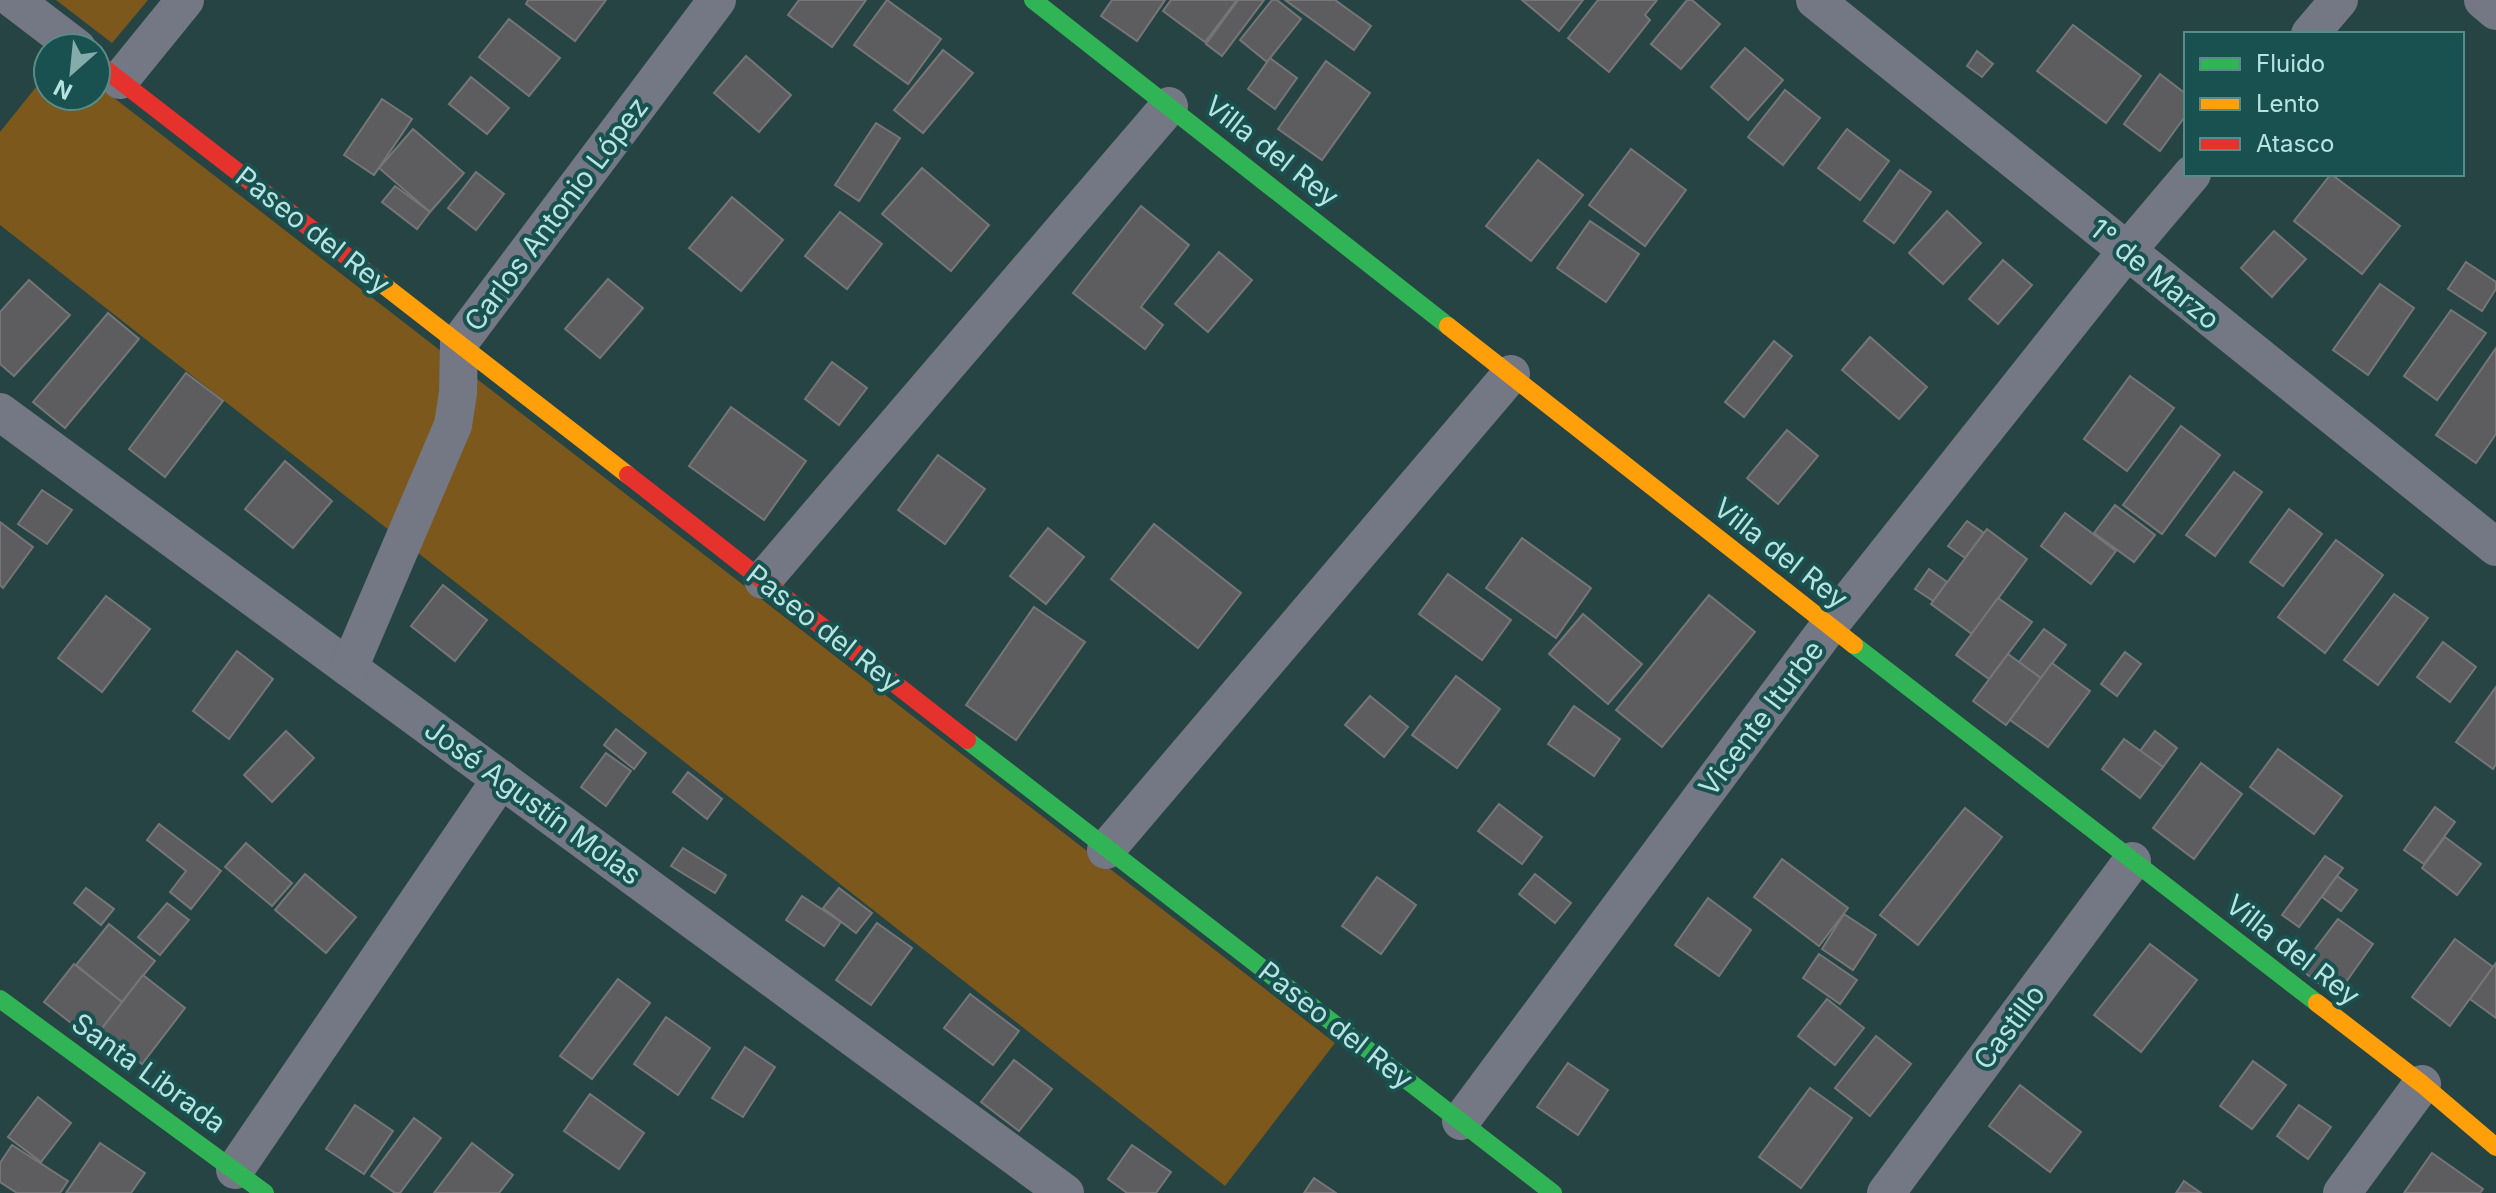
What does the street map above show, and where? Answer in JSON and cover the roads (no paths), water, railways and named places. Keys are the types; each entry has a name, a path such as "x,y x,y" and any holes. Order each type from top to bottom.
{"street":[{"path":"14,0 56,32"},
{"path":"112,67 185,0"},
{"name":"Carlos Antonio López","path":"349,668 453,425 458,393 459,343 717,0"},
{"name":"Villa del Rey","path":"1033,0 1829,626 2422,1084 2496,1147"},
{"name":"1° de Marzo","path":"1815,0 2496,547"},
{"path":"2312,32 2339,0"},
{"path":"2483,0 2496,11"},
{"name":"Paseo del Rey","path":"112,74 1106,850 1553,1193"},
{"path":"763,580 1169,106"},
{"name":"Vicente Iturbe","path":"1461,1121 1829,626 2126,252 2190,176"},
{"path":"1106,850 1511,374"},
{"name":"José Agustín Molas","path":"0,412 1065,1193"},
{"path":"235,1170 501,779"},
{"name":"Castillo","path":"1886,1193 2132,861"},
{"name":"Santa Librada","path":"0,999 265,1193"},
{"path":"2342,1193 2422,1084"}]}
